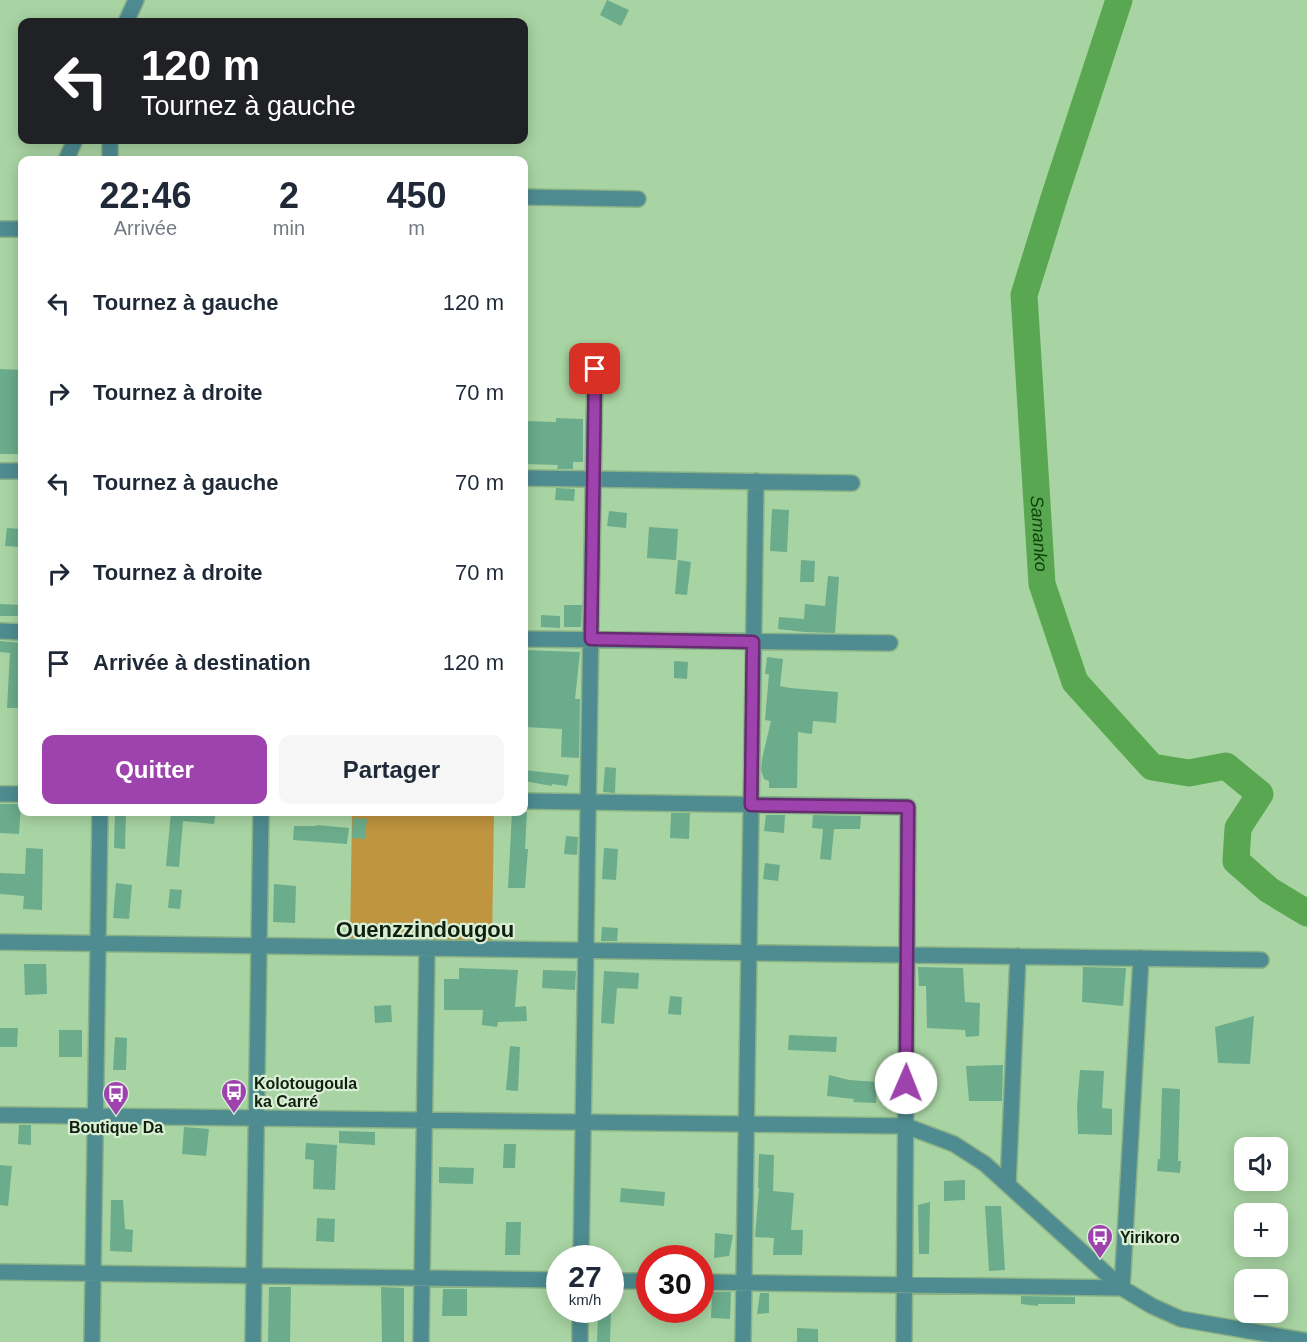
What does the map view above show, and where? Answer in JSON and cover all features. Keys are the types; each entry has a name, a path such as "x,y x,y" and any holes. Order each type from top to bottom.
{"street":[{"path":"128,18 136,0"},
{"path":"528,197 638,199"},
{"path":"0,229 18,229"},
{"path":"581,1245 595,369"},
{"path":"0,471 18,471"},
{"path":"528,478 852,483"},
{"path":"742,1342 756,481"},
{"path":"0,631 18,632"},
{"path":"528,639 890,644"},
{"path":"0,794 18,795"},
{"path":"528,801 908,807 904,1342"},
{"path":"92,1342 100,816"},
{"path":"253,1342 261,816"},
{"path":"0,942 1261,960"},
{"path":"421,1342 427,948"},
{"path":"1008,1185 1018,956"},
{"path":"1122,1288 1141,958"},
{"path":"0,1115 906,1126 954,1144 985,1164 1122,1288 1152,1306 1181,1318 1307,1341"},
{"path":"0,1272 546,1280"},
{"path":"714,1282 1122,1288"},
{"path":"580,1323 580,1342"}],"shaded area":[{"path":"352,816 494,816 492,944 350,942"}],"building":[{"path":"607,0 629,10 621,26 600,15"},
{"path":"0,369 18,370 18,454 0,454"},
{"path":"556,418 583,419 583,462 573,462 573,469 557,469 558,465 528,464 528,421 556,422"},
{"path":"556,488 575,489 574,501 555,500"},
{"path":"772,509 789,510 787,552 770,551"},
{"path":"609,511 627,513 626,528 607,526"},
{"path":"649,527 678,529 676,560 647,558"},
{"path":"7,528 18,529 18,547 5,546"},
{"path":"678,560 691,562 687,595 675,594"},
{"path":"801,560 815,561 814,582 800,582"},
{"path":"828,576 839,577 835,633 778,629 779,617 804,619 805,604 825,606"},
{"path":"0,604 18,605 18,616 0,616"},
{"path":"564,605 582,605 581,627 564,627"},
{"path":"541,615 560,616 560,628 541,627"},
{"path":"0,641 18,643 18,708 7,708 10,653 0,652"},
{"path":"528,650 580,652 575,699 580,699 579,758 561,757 562,729 528,727"},
{"path":"767,657 783,659 780,686 838,692 836,723 813,721 812,734 798,732 797,788 769,788 769,781 764,779 761,770 771,721 765,720 769,674 765,674"},
{"path":"674,661 688,662 687,679 674,678"},
{"path":"605,767 616,768 615,793 603,792"},
{"path":"528,770 569,775 567,786 552,784 552,786 528,782"},
{"path":"0,804 18,804 19,834 0,833"},
{"path":"671,813 690,813 689,839 670,838"},
{"path":"766,815 785,815 784,833 764,831"},
{"path":"813,815 861,816 860,829 834,829 831,860 820,859 823,829 812,828"},
{"path":"115,816 126,816 125,849 114,848"},
{"path":"171,816 215,816 214,824 183,821 179,867 166,866"},
{"path":"512,816 527,816 525,849 528,849 525,888 508,888"},
{"path":"353,818 367,819 365,839 352,838"},
{"path":"317,825 349,828 347,844 293,840 294,826"},
{"path":"566,836 578,837 577,855 564,854"},
{"path":"26,848 43,849 42,910 23,909 24,896 0,894 0,873 25,874"},
{"path":"604,848 618,849 616,880 602,879"},
{"path":"765,863 780,865 778,881 763,879"},
{"path":"116,883 132,885 129,919 113,918"},
{"path":"274,884 296,886 295,923 273,922"},
{"path":"170,889 182,890 180,909 168,908"},
{"path":"602,927 618,928 617,941 601,941"},
{"path":"24,964 46,964 47,994 25,995"},
{"path":"918,967 963,968 965,1002 980,1003 979,1036 966,1037 965,1030 927,1028 926,986 919,986"},
{"path":"1083,967 1126,968 1123,1006 1082,1002"},
{"path":"459,968 518,970 515,1007 526,1006 527,1021 498,1022 497,1027 482,1025 483,1010 444,1010 444,979 459,979"},
{"path":"543,970 576,971 575,990 542,988"},
{"path":"604,971 639,973 638,989 617,988 614,1024 601,1023"},
{"path":"670,996 682,997 681,1015 668,1014"},
{"path":"391,1005 392,1022 375,1023 374,1006"},
{"path":"1254,1016 1250,1064 1218,1063 1215,1027"},
{"path":"0,1028 18,1028 17,1047 0,1047"},
{"path":"59,1030 82,1030 82,1057 59,1057"},
{"path":"789,1035 837,1037 836,1052 788,1050"},
{"path":"115,1037 127,1038 126,1070 113,1070"},
{"path":"510,1046 520,1047 518,1091 506,1090"},
{"path":"1003,1065 1002,1101 969,1101 966,1066"},
{"path":"1080,1070 1104,1071 1102,1108 1112,1109 1112,1135 1078,1134 1077,1106"},
{"path":"829,1075 849,1080 877,1082 876,1103 853,1102 854,1099 827,1096"},
{"path":"1162,1088 1180,1089 1178,1161 1181,1161 1180,1173 1157,1171 1158,1159 1160,1159"},
{"path":"19,1125 31,1125 31,1145 18,1144"},
{"path":"184,1127 209,1129 206,1156 182,1154"},
{"path":"339,1131 375,1132 375,1145 339,1143"},
{"path":"306,1143 337,1145 335,1190 313,1189 314,1160 305,1159"},
{"path":"504,1144 516,1144 515,1168 503,1168"},
{"path":"759,1154 774,1155 773,1191 794,1193 791,1230 803,1230 802,1255 773,1255 774,1238 755,1237"},
{"path":"0,1165 12,1166 8,1206 0,1205"},
{"path":"439,1167 474,1168 473,1184 439,1183"},
{"path":"965,1180 965,1200 944,1201 944,1181"},
{"path":"621,1188 665,1192 664,1206 620,1202"},
{"path":"111,1200 123,1200 125,1229 133,1230 132,1252 110,1251"},
{"path":"930,1202 929,1254 919,1254 918,1205"},
{"path":"985,1206 1001,1206 1005,1270 989,1271"},
{"path":"317,1218 335,1219 334,1242 316,1241"},
{"path":"506,1222 521,1222 520,1255 505,1255"},
{"path":"715,1233 733,1235 729,1256 714,1258"},
{"path":"269,1287 291,1287 290,1342 268,1342"},
{"path":"381,1287 404,1288 404,1342 382,1342"},
{"path":"443,1289 467,1289 467,1316 442,1316"},
{"path":"714,1292 731,1292 730,1319 714,1318"},
{"path":"760,1293 769,1293 769,1313 757,1314"},
{"path":"1021,1296 1075,1297 1075,1304 1038,1304 1038,1306 1021,1304"},
{"path":"598,1323 611,1323 610,1342 597,1342"},
{"path":"797,1328 818,1329 818,1342 797,1342"}],"waterway":[{"name":"Samanko","path":"1119,0 1024,295 1042,584 1075,682 1152,767 1189,773 1226,766 1260,794 1238,828 1236,861 1269,890 1307,913"}],"place":[{"name":"Kolotougoula ka Carré","path":"234,1115"},
{"name":"Boutique Da","path":"116,1117"},
{"name":"Yirikoro","path":"1100,1260"}],"district":[{"name":"Ouenzzindougou","path":"425,929"}],"route":[{"path":"595,369 591,639 753,642 751,805 908,807 906,1083"}]}
